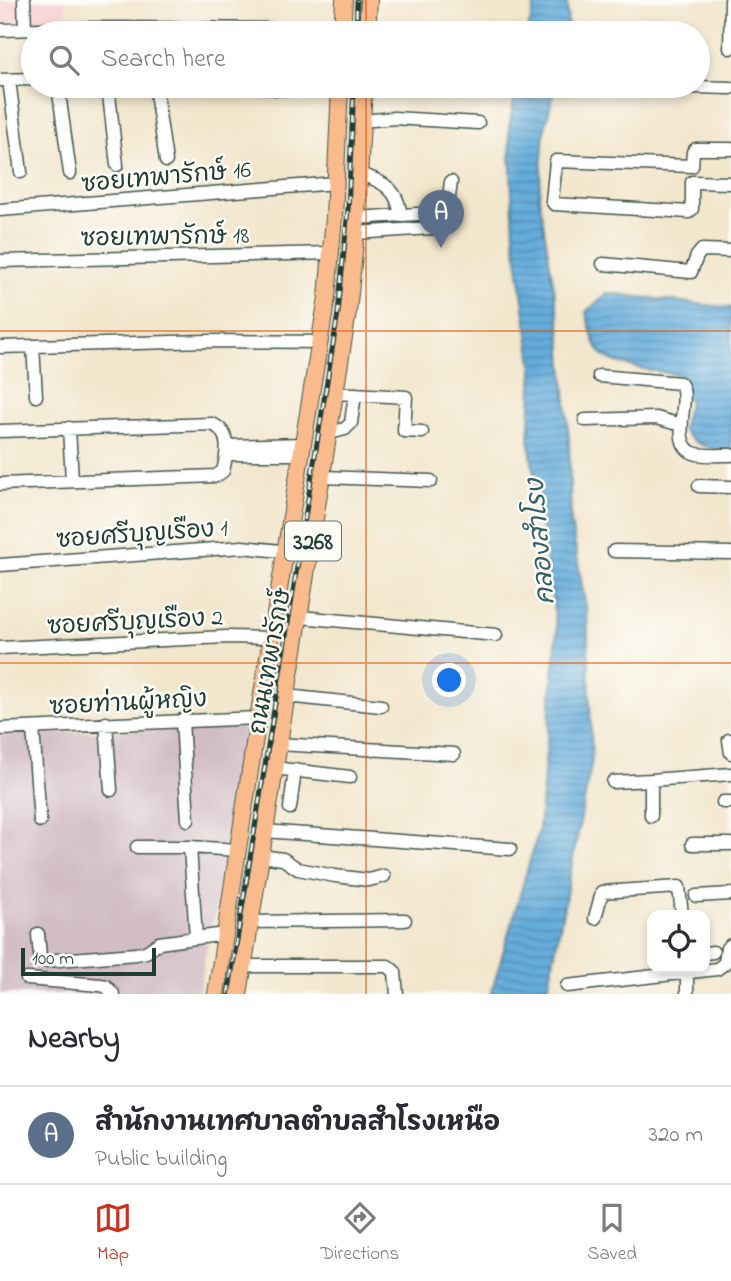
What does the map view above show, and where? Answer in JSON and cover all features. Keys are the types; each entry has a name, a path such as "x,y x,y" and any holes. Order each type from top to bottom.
{"main road":[{"path":"343,21 344,0"},
{"path":"368,21 369,0"},
{"name":"ถนนเทพารักษ์","path":"216,994 258,718 321,342 332,253 340,98"},
{"name":"ถนนเทพารักษ์","path":"239,994 348,312 363,98"}],"street":[{"path":"24,0 25,21"},
{"path":"730,0 730,47"},
{"path":"0,30 21,29"},
{"path":"4,80 21,172"},
{"path":"710,87 731,88"},
{"path":"60,98 70,173"},
{"path":"109,98 117,165"},
{"path":"157,98 166,161"},
{"path":"362,121 394,118 478,123"},
{"path":"692,166 557,160 552,201 554,204 689,212 692,209 693,152 696,149 731,149"},
{"path":"359,174 378,179 386,185 398,201 400,215"},
{"path":"356,225 400,215 447,212 451,182"},
{"path":"692,182 731,183"},
{"name":"ซอยเทพารักษ์ 16","path":"0,210 336,183"},
{"path":"356,225 446,227"},
{"path":"603,264 691,272 696,256 702,250 731,251"},
{"name":"ซอยเทพารักษ์ 18","path":"0,261 332,253"},
{"path":"0,347 206,341 321,342"},
{"path":"33,346 36,396"},
{"path":"599,376 680,383 684,390 681,425 684,443 692,452 731,455"},
{"path":"336,393 406,397 404,431 422,432"},
{"path":"330,433 345,429 351,424 355,394"},
{"path":"585,420 649,418 681,425"},
{"path":"0,431 212,424 221,430 228,450 223,471 216,476 0,485"},
{"path":"69,428 72,480"},
{"path":"228,450 303,449"},
{"path":"323,477 431,481"},
{"path":"699,486 731,487"},
{"name":"ซอยศรีบุญเรือง 1","path":"0,565 242,547 311,554"},
{"path":"614,551 731,553"},
{"path":"300,617 496,635"},
{"name":"ซอยศรีบุญเรือง 2","path":"0,648 216,637 272,638"},
{"path":"286,696 381,706"},
{"name":"ซอยท่านผู้หญิง","path":"0,729 258,718"},
{"path":"182,720 188,820"},
{"path":"106,723 111,790"},
{"path":"33,728 40,821"},
{"path":"278,744 454,754"},
{"path":"274,768 350,778"},
{"path":"290,808 295,770"},
{"path":"613,782 731,774"},
{"path":"650,780 652,816"},
{"path":"264,831 510,849"},
{"path":"692,844 731,844"},
{"path":"137,847 238,850"},
{"path":"190,847 196,938"},
{"path":"260,856 283,859 298,869 335,876 369,880 384,876"},
{"path":"595,918 602,892 679,887 681,910"},
{"path":"696,896 731,894"},
{"path":"249,922 405,920"},
{"path":"38,934 40,956 45,961 136,954 146,952 159,943 225,934"},
{"path":"710,968 721,967 725,962 727,948 731,945"},
{"path":"243,965 388,966 395,972 397,994"},
{"path":"566,986 671,973"},
{"path":"687,973 687,994"},
{"path":"27,979 106,986 113,994"}],"shaded area":[{"path":"0,0 66,0 66,21 21,21 21,29 0,30"},
{"path":"246,727 231,851 205,956 199,994 0,994 0,734"}],"water":[{"path":"536,0 567,0 568,21 530,21"},
{"path":"515,98 552,98 544,133 539,198 560,325 569,440 571,523 587,613 592,760 547,994 491,994 539,829 557,631 529,440 533,370 514,237 509,127"},
{"path":"607,293 731,308 731,450 704,446 682,429 689,403 682,376 627,365 602,354 594,339 586,312"}],"railway":[{"path":"356,21 357,0"},
{"path":"228,994 338,313 348,209 353,98"}],"place":[{"name":"สำนักงานเทศบาลตำบลสำโรงเหนือ","path":"441,248"}],"water label":[{"name":"คลองสำโรง","path":"539,542"}]}
